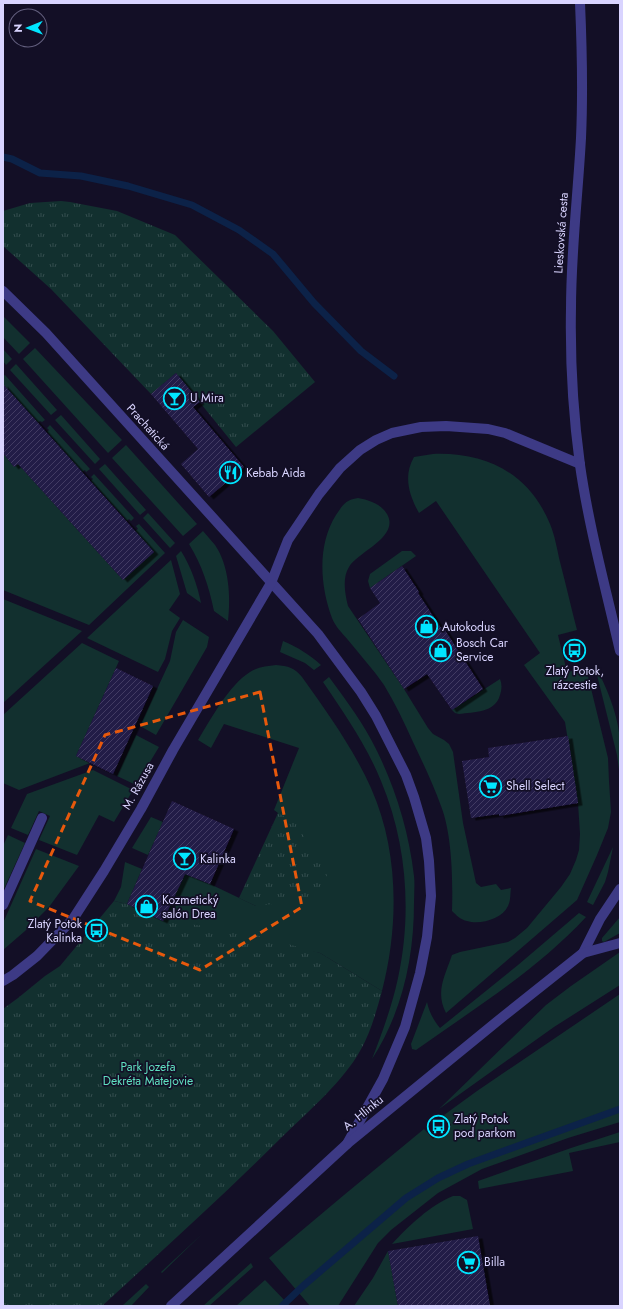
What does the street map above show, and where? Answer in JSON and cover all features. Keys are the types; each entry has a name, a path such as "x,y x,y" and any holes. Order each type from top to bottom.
{"street":[{"name":"Lieskovská cesta","path":"580,3 582,46 582,114 572,254 571,308 573,394 580,464 597,554 620,651"},
{"name":"Prachatická","path":"3,291 46,333 323,640 361,692 376,716 406,776 426,838 431,896 430,918 420,974 411,1009 396,1050 347,1144"},
{"path":"271,583 288,540 319,494 340,468 360,450 376,440 392,433 421,428 446,426 488,429 505,433 580,464"},
{"name":"M. Rázusa","path":"3,981 37,956 73,919 137,816 173,750 271,583"},
{"path":"3,906 42,818"},
{"path":"584,954 600,919 620,890"},
{"path":"584,954 620,943"},
{"name":"A. Hlinku","path":"171,1306 347,1144 504,1015 584,954"}],"highlighted area":[{"path":"260,692 302,907 200,970 30,901 105,735"}],"green space":[{"path":"61,201 117,211 175,235 273,331 315,382 236,447 176,373 151,394 51,289 3,246 3,211 30,203"},
{"path":"3,316 30,343 19,354 3,337"},
{"path":"35,348 122,440 108,453 23,359"},
{"path":"3,349 12,359 6,365 3,361"},
{"path":"16,364 57,410 51,415 10,370"},
{"path":"5,375 45,420 38,423 3,384 3,376"},
{"path":"61,415 100,459 95,464 55,420"},
{"path":"50,425 90,469 86,472 85,470 82,472 47,432 49,430 47,428"},
{"path":"126,445 197,524 183,536 112,458"},
{"path":"3,453 14,467 18,464 123,580 154,552 135,531 138,529 136,526 139,524 165,553 89,625 3,590"},
{"path":"433,454 452,454 471,457 504,469 518,479 530,491 541,506 550,524 555,538 577,630 558,635 567,672 586,668 608,758 611,812 608,828 577,900 446,1013 441,998 441,991 444,977 452,955 508,942 527,928 570,874 579,850 580,834 578,803 565,722 524,665 540,653 436,501 419,513 412,499 408,478 414,457"},
{"path":"105,464 146,510 140,515 99,469"},
{"path":"94,474 134,518 131,521 129,519 127,521 91,481 93,479 91,477"},
{"path":"358,498 378,505 387,514 390,522 388,530 383,537 354,561 347,571 345,576 345,586 348,606 404,689 428,728 433,734 449,744 453,752 463,823 476,883 481,887 496,884 501,890 511,888 510,902 505,911 496,918 490,920 478,922 467,921 457,916 452,911 450,843 445,817 435,790 403,720 384,685 337,627 328,606 322,566 326,539 336,515 343,506 350,500"},
{"path":"148,513 175,543 170,548 143,518"},
{"path":"203,531 220,553 226,572 229,592 228,621 214,611 204,576 198,560 189,544"},
{"path":"181,551 188,563 198,589 201,603 187,593 176,556"},
{"path":"402,551 411,551 416,556 370,588 368,581 370,574"},
{"path":"171,560 180,594 169,610 180,618 172,631 165,659 158,672 87,638"},
{"path":"3,599 82,631 3,703"},
{"path":"183,620 209,637 207,647 156,735 140,726 170,661 176,632"},
{"path":"283,641 303,651 321,665 314,670 305,663 280,652"},
{"path":"82,643 119,661 76,756 90,763 19,790 3,783 3,715"},
{"path":"276,665 288,667 297,671 302,677 339,731 356,759 371,788 380,812 387,837 393,888 391,940 388,966 382,991 320,953 163,921 185,874 256,906 278,813 274,810 299,748 224,724 211,748 198,740 221,703 242,678 256,669"},
{"path":"597,675 600,675 607,691 618,725 620,777 617,755"},
{"path":"329,677 361,722 384,766 401,812 409,843 414,876 412,944 409,964 391,1023 372,1059 390,1009 398,978 405,929 406,903 404,878 397,829 390,805 381,781 362,742 323,682"},
{"path":"500,679 502,687 500,695 494,705 477,712 459,714 452,710"},
{"path":"136,735 159,747 136,785 117,776"},
{"path":"93,770 133,790 114,822 99,815 77,855 39,840 50,816 39,811 28,835 11,828 27,794"},
{"path":"278,813 295,822 327,875 314,899 256,906 239,898"},
{"path":"151,817 163,822 148,855 132,848"},
{"path":"8,835 25,843 3,891 3,846"},
{"path":"613,847 605,882 593,905 587,902"},
{"path":"36,849 79,866 49,907 3,950 3,923"},
{"path":"125,862 142,869 127,904 114,901 121,887"},
{"name":"Park Jozefa Dekréta Matejovie","path":"114,901 127,904 163,921 238,930 320,953 382,991 373,1022 364,1044 353,1062 336,1084 195,1221 102,1306 3,1306 3,1009 60,966"},
{"path":"579,913 586,917 547,954 505,988 416,1050 412,1049 411,1044 427,1002 432,1016 440,1028"},
{"path":"620,917 620,933 604,942 602,941 602,938"},
{"path":"620,952 620,985 554,1027 439,1109 546,1005"},
{"path":"620,994 620,1122 568,1138 482,1169 438,1193 391,1230 378,1243 338,1306 310,1306 269,1258 424,1129 433,1139 451,1125 444,1115"},
{"path":"620,1132 620,1142 569,1153 573,1171 479,1189 478,1181"},
{"path":"453,1196 460,1196 467,1200 473,1229 392,1244 405,1230 428,1210"},
{"path":"202,1234 162,1273 161,1272"},
{"path":"388,1251 398,1306 354,1306 373,1278"},
{"path":"251,1263 253,1267 209,1306 203,1306"},
{"path":"265,1280 290,1306 236,1306"},
{"path":"146,1284 149,1287 131,1306 122,1306"}],"building":[{"path":"176,373 200,402 193,407 244,467 209,497 181,464 198,449 151,394"},
{"path":"3,384 154,552 123,580 18,464 14,467 3,453"},
{"path":"402,566 441,628 443,627 483,689 452,710 427,674 404,689 358,619 380,603 370,588"},
{"path":"116,668 153,686 113,774 76,756"},
{"path":"568,736 578,803 499,816 499,814 471,818 462,761 489,757 488,748"},
{"name":"Kalinka","path":"172,801 234,829 210,884 185,874 163,921 127,904"},
{"path":"478,1236 490,1306 398,1306 388,1251"}],"waterway":[{"path":"3,157 12,159 40,173 81,176 128,186 192,205 239,230 273,254 314,303 361,351 394,376"},
{"path":"282,1306 303,1286 406,1198 438,1178 468,1164 620,1109"}],"place":[{"name":"U Mira","path":"175,398"},
{"name":"Kebab Aida","path":"231,473"},
{"name":"Autokodus","path":"427,627"},
{"name":"Bosch Car Service","path":"441,650"},
{"name":"Zlatý Potok, rázcestie","path":"575,650"},
{"name":"Shell Select","path":"490,786"},
{"name":"Kalinka","path":"184,859"},
{"name":"Kozmetický salón Drea","path":"146,907"},
{"name":"Zlatý Potok Kalinka","path":"97,931"},
{"name":"Zlatý Potok pod parkom","path":"438,1126"},
{"name":"Billa","path":"468,1262"}]}
